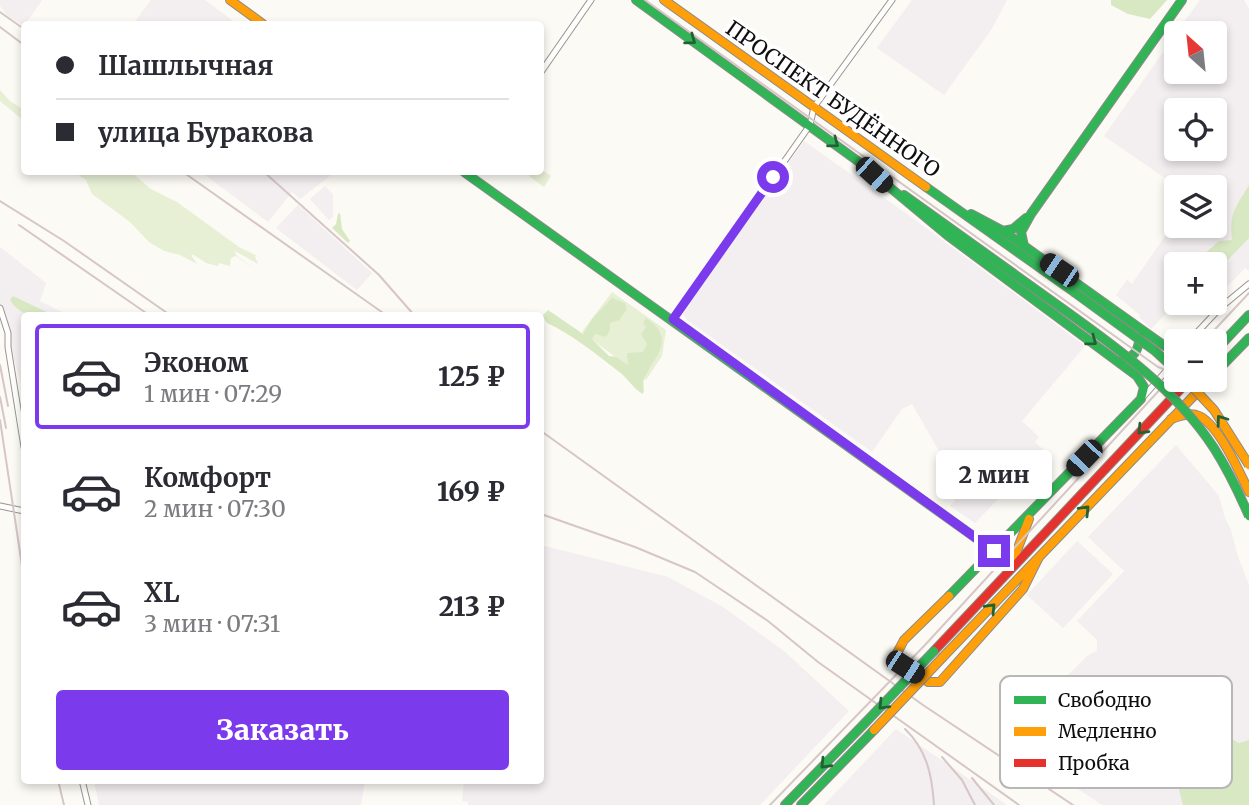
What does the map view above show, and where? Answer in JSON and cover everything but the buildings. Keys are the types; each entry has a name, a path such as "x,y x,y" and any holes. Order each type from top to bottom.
{"main road":[{"path":"230,0 259,21"},
{"name":"ПРОСПЕКТ БУДЁННОГО","path":"636,0 1146,370 1204,431 1249,516"},
{"name":"ПРОСПЕКТ БУДЁННОГО","path":"664,0 947,201 987,226 1164,360"},
{"path":"1024,246 1021,232 1031,214 1182,0"},
{"name":"ПРОСПЕКТ БУДЁННОГО","path":"863,165 947,235 1113,357 1142,382 1144,392 1141,399"},
{"path":"471,175 994,551"},
{"path":"1003,231 1016,228 1031,214"},
{"name":"ПРОСПЕКТ БУДЁННОГО","path":"987,226 1003,231 1164,348"},
{"path":"1227,338 1249,315"},
{"path":"1113,357 1126,359 1137,352 1140,341 1136,326"},
{"path":"1227,361 1249,338"},
{"path":"785,805 934,651 1176,392"},
{"path":"1197,392 1213,410 1249,465"},
{"path":"801,805 1197,392"},
{"path":"1038,559 1029,580 1007,609 940,682 928,682 899,661 896,655 898,648 1141,399"},
{"path":"1171,419 1182,415 1197,415 1203,418 1218,436 1249,492"},
{"path":"1004,577 1036,508"}],"street":[{"path":"544,68 591,0"},
{"path":"673,319 810,125 814,107 892,0"},
{"path":"1200,329 1249,284"},
{"path":"0,308 8,333 21,428"},
{"path":"1141,399 1164,371"},
{"path":"0,506 21,510"},
{"path":"83,784 88,805"}],"shaded area":[{"path":"0,0 42,0 27,21 21,21 21,24 8,16 0,6"},
{"path":"151,0 205,0 233,21 135,21"},
{"path":"912,0 1007,0 991,30 944,95 877,48"},
{"path":"1200,0 1244,0 1249,9 1249,271 1245,268 1227,287 1227,252 1164,252 1164,315 1151,329 1140,315 1116,295 1127,280 1132,284 1164,237 1227,238 1227,175 1164,175 1164,177 1104,136 1164,51 1164,84 1227,84 1227,21 1185,21"},
{"path":"804,141 1085,346 1022,421 1039,437 1035,442 1045,451 975,523 950,506 962,491 912,404 902,409 872,452 687,320 683,313"},
{"path":"205,175 331,175 300,199 292,192 268,222"},
{"path":"325,186 333,194 333,217 329,220 310,199"},
{"path":"298,205 372,273 357,290 276,228"},
{"path":"0,247 46,283 40,301 62,312 21,312 21,385 0,305"},
{"path":"1176,445 1219,496 1249,585 1249,805 1102,805 1076,788 1232,788 1232,676 1067,676 1087,656 1097,651 1097,640 1077,621 1124,571 1088,537"},
{"path":"1077,541 1113,574 1063,628 1027,595"},
{"path":"544,546 668,577 723,607 784,651 849,711 760,805 468,805 468,802 462,801 464,784 544,784"},
{"path":"896,729 1007,805 824,805"},
{"path":"95,784 364,784 361,805 99,805"}],"green space":[{"path":"1111,0 1167,0 1150,19 1128,14 1111,5"},
{"path":"0,90 21,108 21,118 0,101"},
{"path":"544,171 551,176 544,187 529,176 544,175"},
{"path":"78,175 135,175 151,189 177,202 239,247 257,256 258,264 235,251 236,255 254,269 236,256 231,258 230,266 219,263 218,266 206,263 194,255 191,255 197,264 180,255 164,251 149,242 130,222 92,194 86,180"},
{"path":"1249,185 1249,238 1227,261 1227,252 1207,252 1219,241 1232,240 1231,224"},
{"path":"340,213 342,229 350,241 348,243 332,228"},
{"path":"612,292 666,330 662,356 646,380 582,332"},
{"path":"13,296 47,312 22,312 10,300"},
{"path":"612,298 625,303 627,309 619,320 610,323 606,337 595,334 592,339 609,356 628,365 627,353 643,352 647,344 641,334 646,327 643,323 646,318 660,333 661,347 644,379 643,394 601,358 547,323 544,314 548,310 583,334 592,319"},
{"path":"1232,739 1239,743 1249,740 1249,805 1183,805 1179,790 1232,788"}],"tram line":[{"path":"645,0 1164,369"},
{"path":"1215,329 1249,293"},
{"path":"770,805 925,645 1164,385"}],"railway":[{"path":"0,12 21,27"},
{"path":"0,27 21,43"},
{"path":"187,175 382,312"},
{"path":"267,175 379,275 411,312"},
{"path":"0,201 64,241 166,312"},
{"path":"19,225 145,312"},
{"path":"0,365 8,406"},
{"path":"0,397 6,428"},
{"path":"0,420 21,559"},
{"path":"544,433 923,705 1000,756"},
{"path":"544,515 635,547 695,572 768,621 818,662 1019,805"},
{"path":"905,729 919,746 927,764 934,805"},
{"path":"942,757 962,780 975,805"},
{"path":"972,778 994,805"},
{"path":"59,784 64,805"},
{"path":"1048,788 1073,805"}],"traffic: fast":[{"path":"636,0 866,167"},
{"path":"1024,246 1021,232 1031,214 1182,0"},
{"path":"863,165 947,235 1137,376 1144,387 1141,399 949,596"},
{"path":"468,175 994,551"},
{"path":"926,187 1074,292"},
{"path":"904,195 1063,309"},
{"path":"971,214 1003,231 1164,345"},
{"path":"1003,231 1013,229 1026,218"},
{"path":"1074,292 1164,359"},
{"path":"1063,309 1125,355 1182,407 1219,456 1249,516"},
{"path":"1227,338 1249,315"},
{"path":"1123,359 1136,352 1140,337"},
{"path":"1227,361 1249,338"},
{"path":"865,723 934,651"},
{"path":"785,805 865,723"},
{"path":"801,805 874,730"}],"traffic: slow":[{"path":"230,0 259,21"},
{"path":"664,0 926,187"},
{"path":"943,657 1197,392"},
{"path":"1197,392 1214,410 1249,465"},
{"path":"1171,419 1192,414 1207,421 1228,450 1249,492"},
{"path":"1011,566 1029,519"},
{"path":"949,596 904,640 896,655 899,661 928,682 940,682 1023,589 1038,559"},
{"path":"874,730 943,657"}],"traffic: jam":[{"path":"934,651 1178,392"}],"route":[{"path":"773,177 673,319 994,551"}]}
